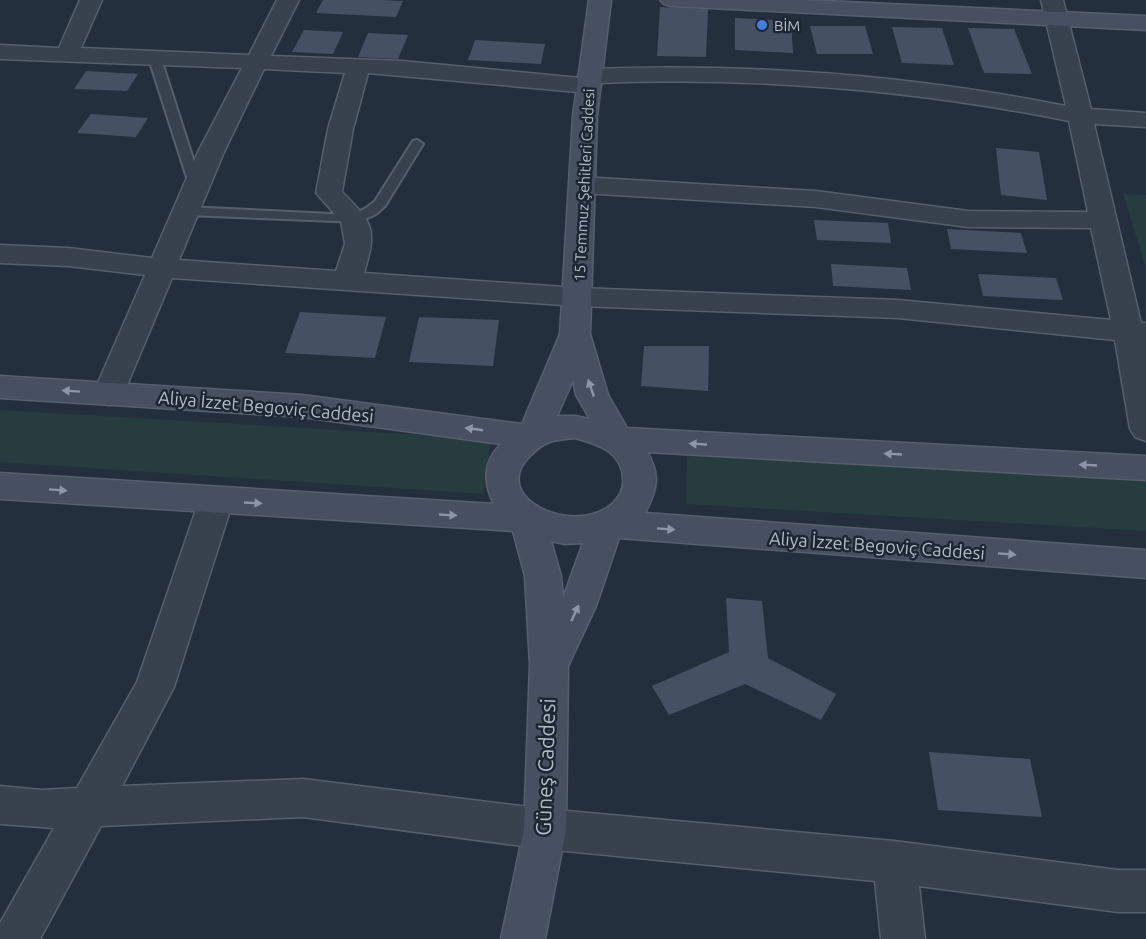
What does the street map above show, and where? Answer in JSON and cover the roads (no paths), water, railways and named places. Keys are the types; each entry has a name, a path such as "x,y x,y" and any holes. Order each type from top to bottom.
{"main road":[{"name":"15 Temmuz Şehitleri Caddesi","path":"574,334 578,297 585,116 600,0"},
{"path":"671,0 1146,11"},
{"path":"917,0 1054,9 1146,23"},
{"path":"532,437 555,386 574,334"},
{"path":"574,334 592,395 617,439 631,451 640,466 642,483 637,499 625,514 607,524 587,530 566,531 546,527 527,519 513,507 505,492 502,476 507,461 517,447 546,429 575,427 590,429 617,439 1146,468"},
{"name":"Aliya İzzet Begoviç Caddesi","path":"0,387 302,406 532,437"},
{"path":"0,486 527,519"},
{"name":"Güneş Caddesi","path":"523,939 545,829 549,665 543,576 527,519"},
{"path":"549,665 578,606 607,524"},
{"name":"Aliya İzzet Begoviç Caddesi","path":"607,524 1146,564"}],"street":[{"path":"67,55 91,0"},
{"path":"109,393 211,152 288,0"},
{"path":"1054,9 1103,220 1137,332 1146,429"},
{"path":"0,52 255,64 402,68 590,81 672,73 881,84 995,99 1080,116 1146,120"},
{"path":"347,281 359,244 354,219 329,193 332,167 358,67"},
{"path":"582,185 816,199 968,219 1103,220"},
{"path":"0,254 68,257 161,268 578,297 898,309 1137,332"},
{"path":"16,939 155,687 216,501"},
{"path":"0,805 41,809 303,798 545,829 894,862 1118,891 1146,891"},
{"path":"894,862 903,939"}],"lane":[{"path":"156,59 191,199 354,219 371,211 380,202 417,144"}],"place":[{"name":"BİM","path":"762,25"}]}
